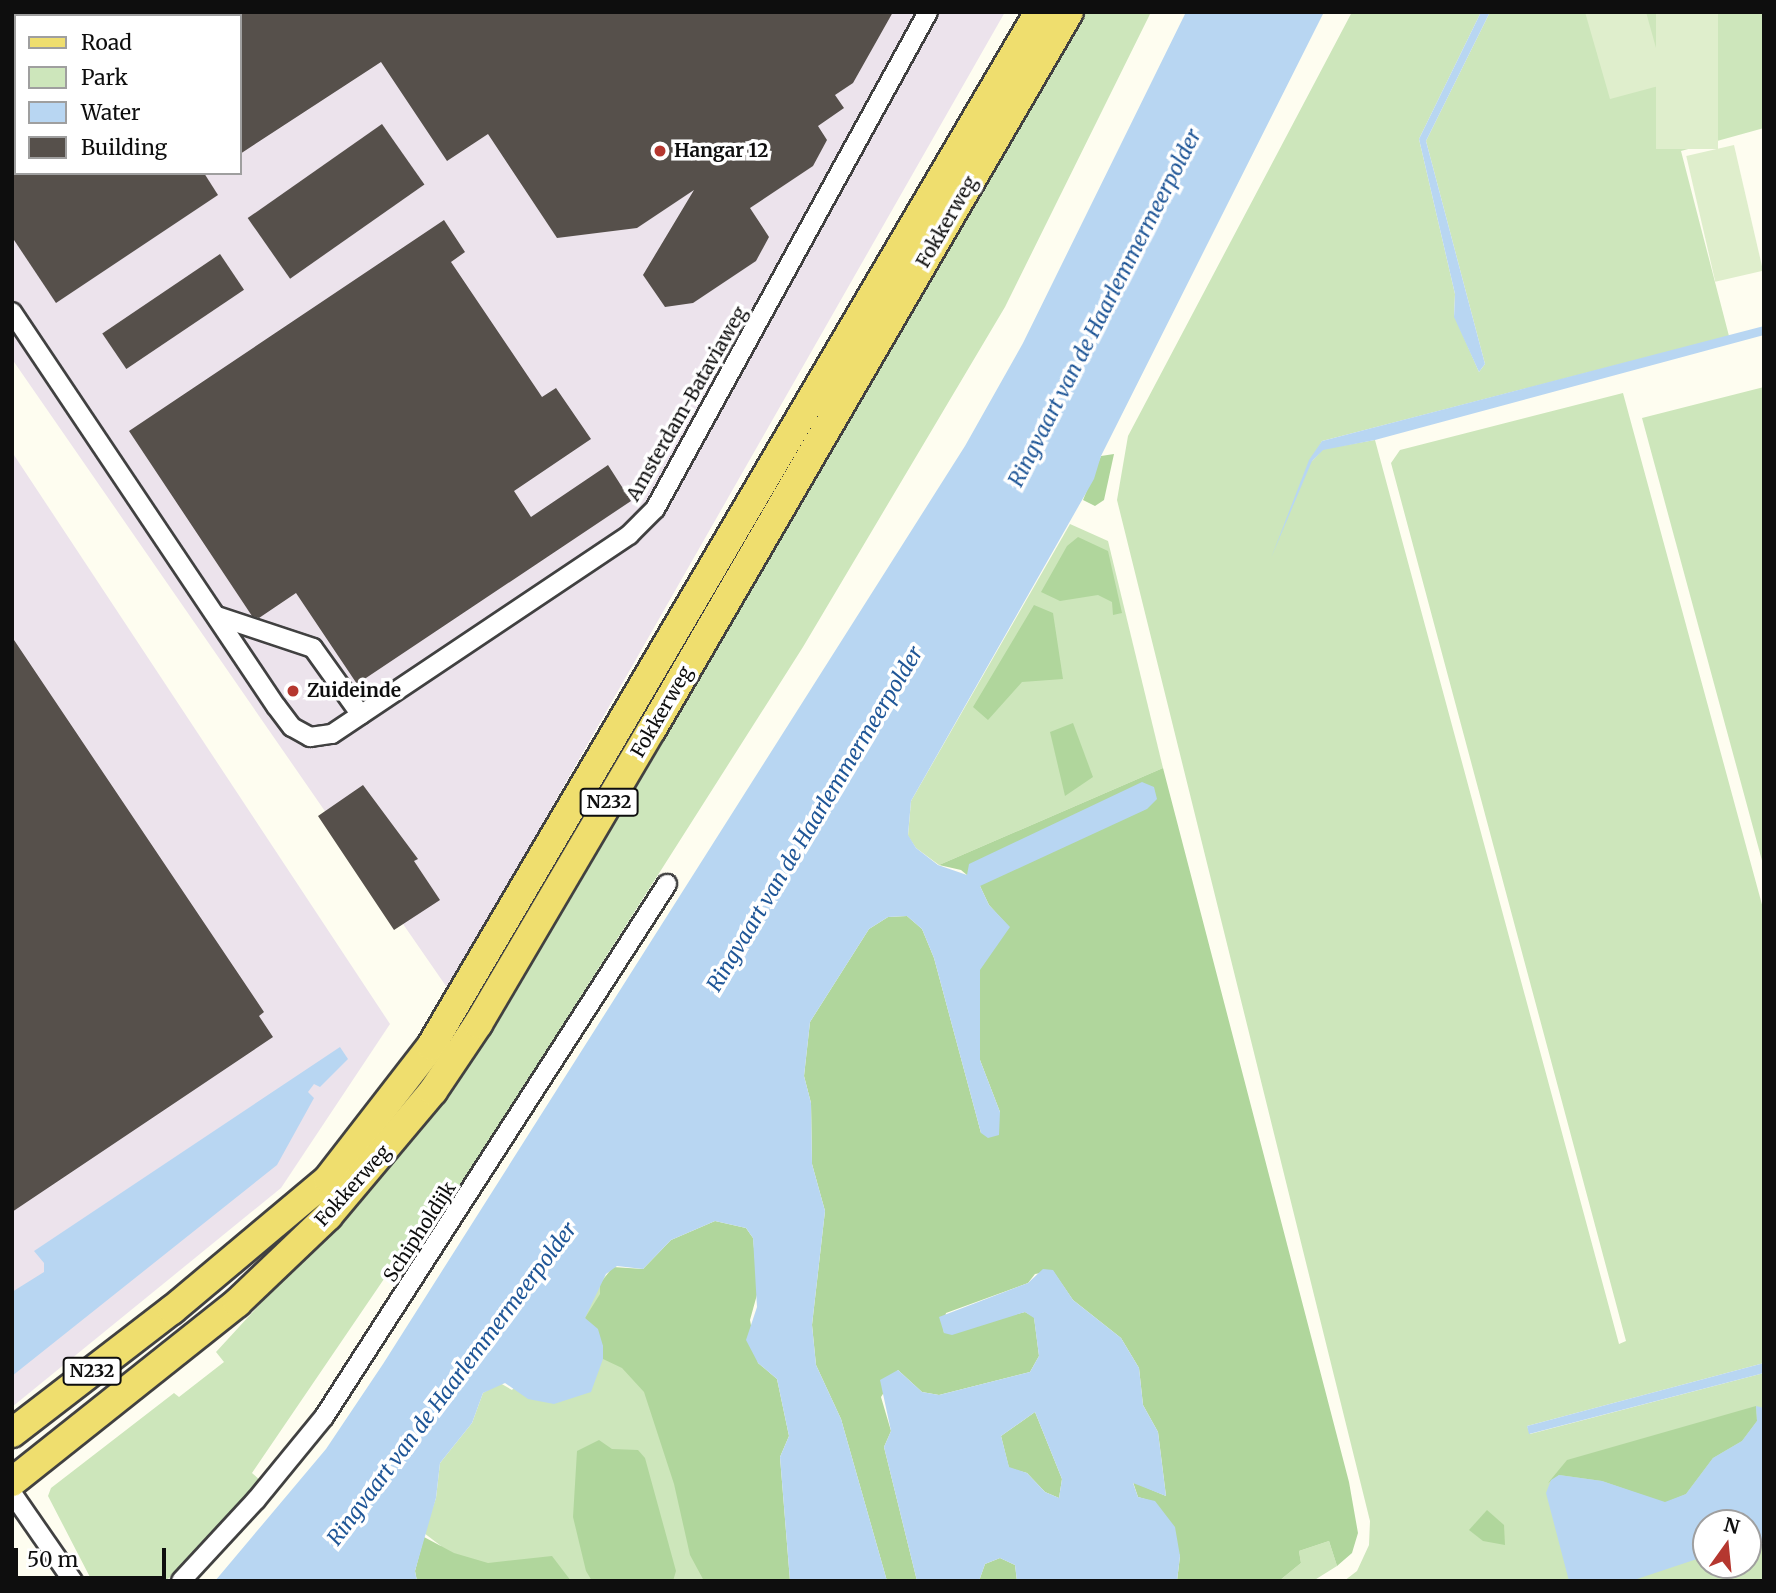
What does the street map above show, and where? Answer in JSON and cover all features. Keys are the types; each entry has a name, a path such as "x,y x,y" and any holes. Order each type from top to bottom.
{"main road":[{"name":"Fokkerweg","path":"12,1433 183,1302 328,1179 431,1046 1039,12"},
{"name":"Fokkerweg","path":"12,1482 246,1294 328,1216 433,1091 478,1024 652,729 1069,12"}],"street":[{"name":"Amsterdam-Bataviaweg","path":"216,617 292,727 310,737 332,734 629,535 655,509 929,12"},
{"path":"12,312 216,617 313,648 362,715"},
{"name":"Schipholdijk","path":"181,1581 256,1500 324,1417 667,884"},
{"path":"12,1493 72,1581"}],"shaded area":[{"path":"12,12 1005,12 448,989 12,359"},
{"path":"12,452 390,1024 281,1188 12,1407"}],"green space":[{"path":"1084,12 1151,12 1005,307 803,647 399,1282 386,1276 252,1473 261,1481 166,1581 92,1581 48,1496 51,1488 174,1393 179,1397 224,1362 216,1352 413,1138 482,1042"},
{"path":"1352,12 1481,12 1419,139 1455,294 1454,315 1479,372 1485,364 1426,141 1490,12 1764,12 1764,128 1681,151 1729,336 1322,441 1312,461 1323,449 1375,440 1619,1344 1626,1341 1391,463 1400,450 1623,393 1764,912 1764,1363 1527,1426 1530,1434 1764,1373 1764,1581 1344,1581 1357,1571 1369,1545 1370,1521 1117,500 1128,436"},
{"path":"1585,12 1646,12 1666,84 1610,99"},
{"path":"1656,12 1718,12 1718,149 1656,149"},
{"path":"1734,145 1763,271 1715,282 1686,156"},
{"path":"1764,387 1764,868 1642,418"},
{"path":"1114,454 1104,500 1095,506 1083,500 1101,456"},
{"path":"1070,524 1108,541 1163,768 939,865 916,848 908,836 911,801"},
{"path":"1078,537 1108,551 1122,613 1113,615 1112,602 1098,595 1060,601 1041,592 1067,546"},
{"path":"1034,605 1053,613 1063,679 1022,682 988,720 973,707"},
{"path":"1073,723 1093,777 1065,796 1050,732"},
{"path":"1163,768 1349,1482 1358,1533 1352,1553 1337,1566 1329,1541 1299,1551 1301,1563 1279,1581 1177,1581 1180,1556 1162,1513 1155,1502 1138,1497 1133,1482 1166,1496 1158,1432 1143,1405 1139,1368 1121,1338 1073,1300 1053,1271 1035,1274 1028,1283 946,1313 943,1325 944,1333 1025,1312 1034,1317 1039,1356 1030,1372 939,1395 922,1392 898,1370 881,1397 891,1431 884,1447 917,1581 887,1581 841,1419 816,1365 812,1325 825,1211 812,1164 811,1103 804,1076 810,1022 869,929 888,917 907,916 922,929 934,958 981,1133 1000,1112 980,1060 980,969 1009,927 989,905 980,886 961,870 939,865"},
{"path":"715,1221 746,1228 753,1238 758,1291 750,1320 758,1363 777,1379 789,1436 780,1457 790,1581 704,1581 690,1555 674,1484 644,1392 622,1368 603,1359 603,1346 585,1318 600,1294 600,1284 613,1267 643,1269 671,1240"},
{"path":"613,1267 790,1581 434,1581 441,1546 424,1533 436,1498 440,1463 472,1423 483,1393 500,1383 512,1390"},
{"path":"1756,1406 1757,1421 1742,1441 1713,1458 1686,1494 1665,1503 1602,1481 1559,1475 1548,1483 1567,1460"},
{"path":"1035,1412 1062,1479 1059,1498 1045,1492 1027,1473 1009,1468 1001,1436"},
{"path":"599,1440 612,1449 638,1450 645,1458 676,1571 673,1581 592,1581 586,1571 573,1517 577,1451"},
{"path":"1487,1510 1504,1525 1505,1545 1483,1541 1469,1530"},
{"path":"424,1537 454,1553 488,1563 552,1556 571,1581 417,1581 415,1571"},
{"path":"1329,1541 1337,1566 1313,1581 1279,1581 1301,1563 1299,1551"},
{"path":"1000,1558 1015,1565 1017,1581 979,1581 985,1564"}],"water":[{"name":"Ringvaart van de Haarlemmermeerpolder","path":"1186,12 1324,12 1101,456 1094,479 911,801 908,835 916,848 938,865 967,875 969,864 1142,782 1154,787 1157,799 1147,809 980,886 989,905 1010,927 980,970 980,1060 1000,1112 999,1135 988,1138 981,1133 934,958 922,929 907,916 888,917 869,929 810,1022 804,1076 811,1103 812,1164 825,1211 812,1325 816,1365 841,1419 887,1581 790,1581 780,1457 789,1436 777,1379 758,1363 746,1340 757,1307 753,1238 746,1228 715,1221 671,1240 643,1269 617,1266 606,1274 585,1318 598,1329 603,1346 603,1359 591,1392 554,1404 528,1399 505,1383 483,1393 472,1423 440,1463 436,1498 415,1571 417,1581 215,1581 326,1449 383,1364 965,446 1023,343"},
{"path":"1481,12 1490,12 1426,141 1485,364 1479,372 1454,317 1455,294 1419,139"},
{"path":"1764,326 1764,335 1375,440 1323,450 1312,461 1271,558 1309,460 1322,441"},
{"path":"340,1047 348,1059 320,1087 314,1084 308,1092 314,1098 277,1165 12,1376 12,1292 44,1272 44,1263 34,1251"},
{"path":"1043,1269 1053,1270 1073,1300 1121,1338 1139,1368 1143,1405 1158,1432 1166,1496 1133,1483 1138,1497 1155,1501 1175,1527 1180,1556 1177,1581 1017,1581 1015,1565 1000,1558 985,1564 979,1581 917,1581 884,1447 891,1431 880,1380 898,1370 922,1392 939,1395 1030,1372 1039,1356 1034,1318 1025,1312 952,1335 944,1333 939,1317 1028,1283","holes":["1035,1412 1062,1479 1059,1498 1045,1492 1027,1473 1009,1467 1001,1436"]},
{"path":"1764,1363 1764,1373 1529,1434 1527,1426"},
{"path":"1756,1406 1764,1408 1764,1541 1762,1509 1692,1509 1692,1561 1631,1581 1569,1581 1546,1493 1551,1480 1559,1475 1602,1481 1665,1502 1686,1494 1713,1458 1742,1441 1757,1421"}],"building":[{"name":"Hangar 12","path":"893,12 853,83 835,95 844,108 818,126 827,140 813,166 750,208 769,237 756,261 693,303 665,307 643,275 694,190 637,228 557,238 488,134 447,161 381,62 242,153 240,14"},
{"path":"382,124 424,185 290,279 248,218"},
{"path":"12,173 205,175 218,195 56,303 12,237"},
{"path":"444,220 465,252 451,262 542,397 556,388 591,439 514,491 531,517 608,465 631,501 357,684 296,593 259,618 252,616 129,431"},
{"path":"220,254 244,290 126,369 102,333"},
{"path":"12,637 264,1012 259,1016 273,1037 12,1212"},
{"path":"363,785 418,859 414,861 440,900 394,930 318,816"}],"place":[{"name":"Hangar 12","path":"660,151"},
{"name":"Zuideinde","path":"293,691"}]}
